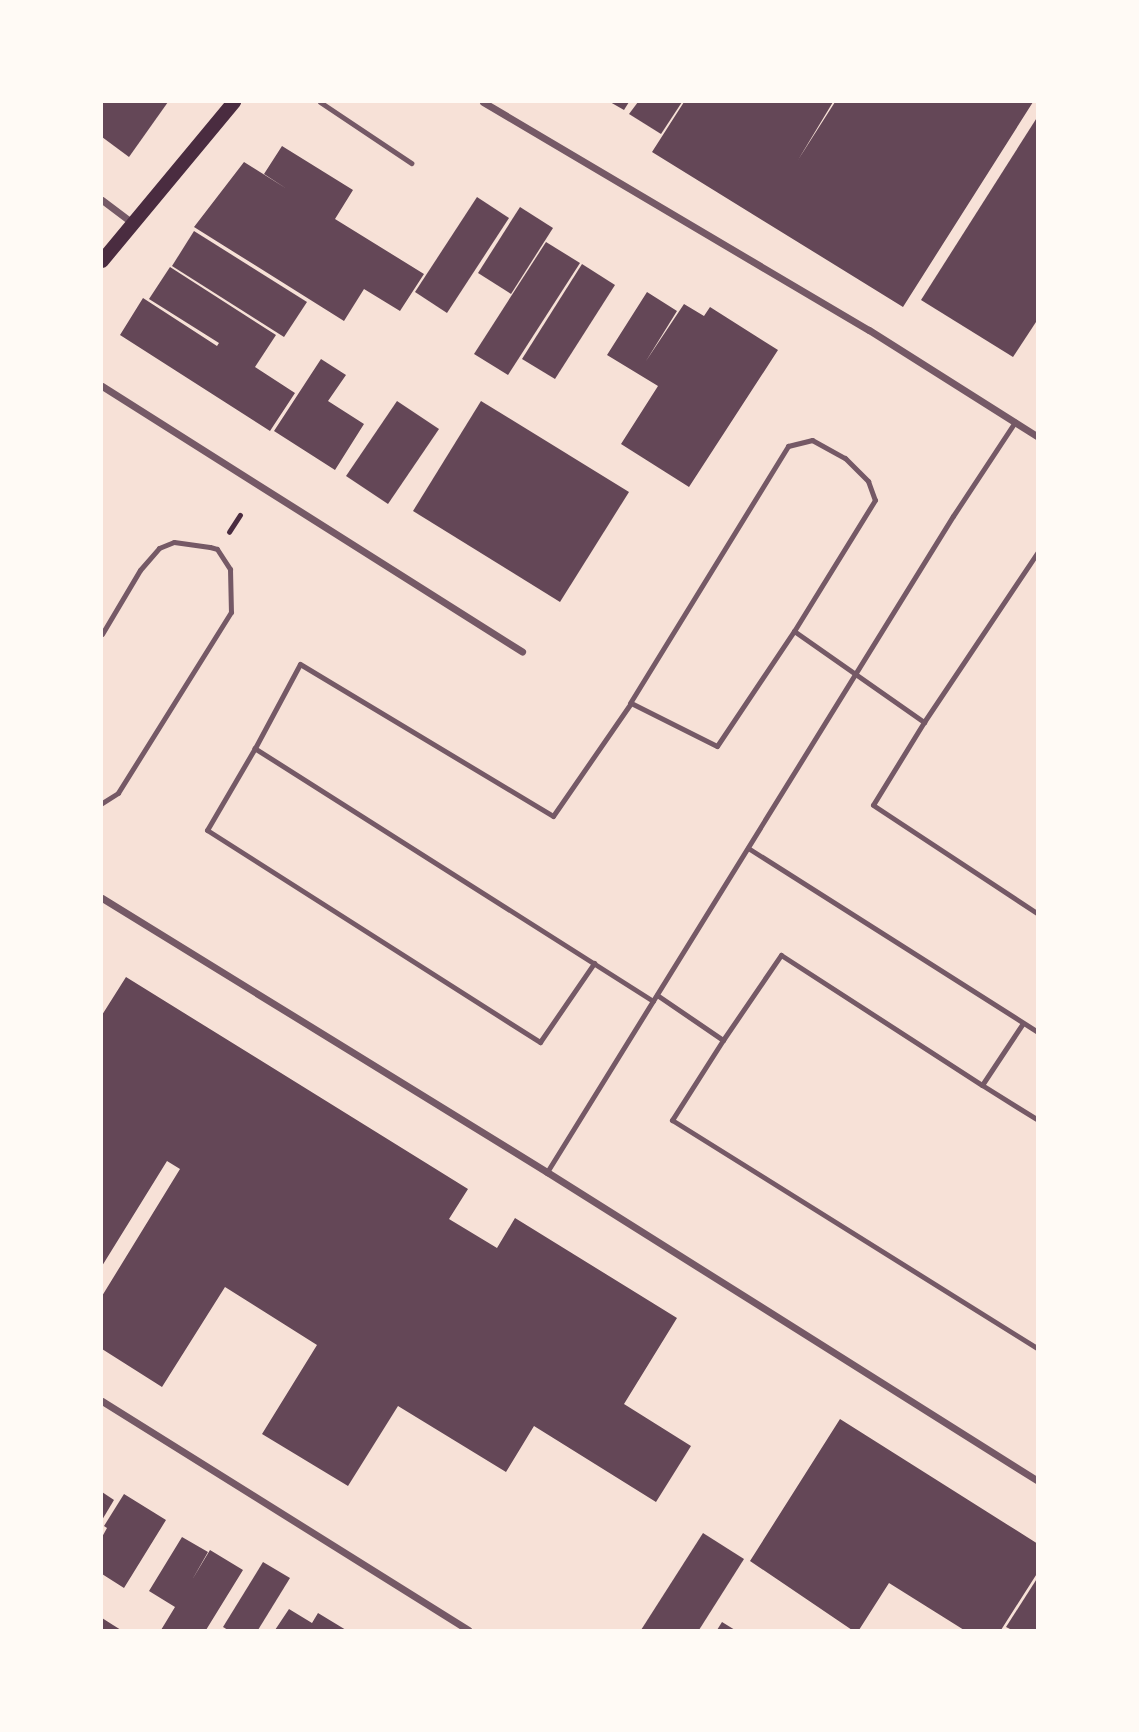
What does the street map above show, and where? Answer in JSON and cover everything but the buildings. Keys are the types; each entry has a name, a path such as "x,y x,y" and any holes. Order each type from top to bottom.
{"main road":[{"path":"102,261 234,102"}],"street":[{"path":"483,102 869,330 1038,437"},
{"path":"102,200 133,223"},
{"path":"102,386 522,652"},
{"path":"102,898 547,1172 1038,1481"},
{"path":"102,1401 468,1630"}],"lane":[{"path":"320,102 411,163"},
{"path":"547,1172 1015,422"},
{"path":"594,963 540,1042 207,830 300,664 554,816 628,706 788,446 812,440 845,458 868,481 874,500 794,631 717,746 631,703 628,706"},
{"path":"102,634 140,570 159,548 174,541 217,549 230,569 231,612 118,793 102,803"},
{"path":"1038,552 924,722 873,805 1038,914"},
{"path":"794,631 924,722"},
{"path":"255,748 594,963 723,1040"},
{"path":"748,848 1038,1032"},
{"path":"1038,1120 782,955 672,1120 1038,1349"},
{"path":"982,1085 1023,1023"}]}
